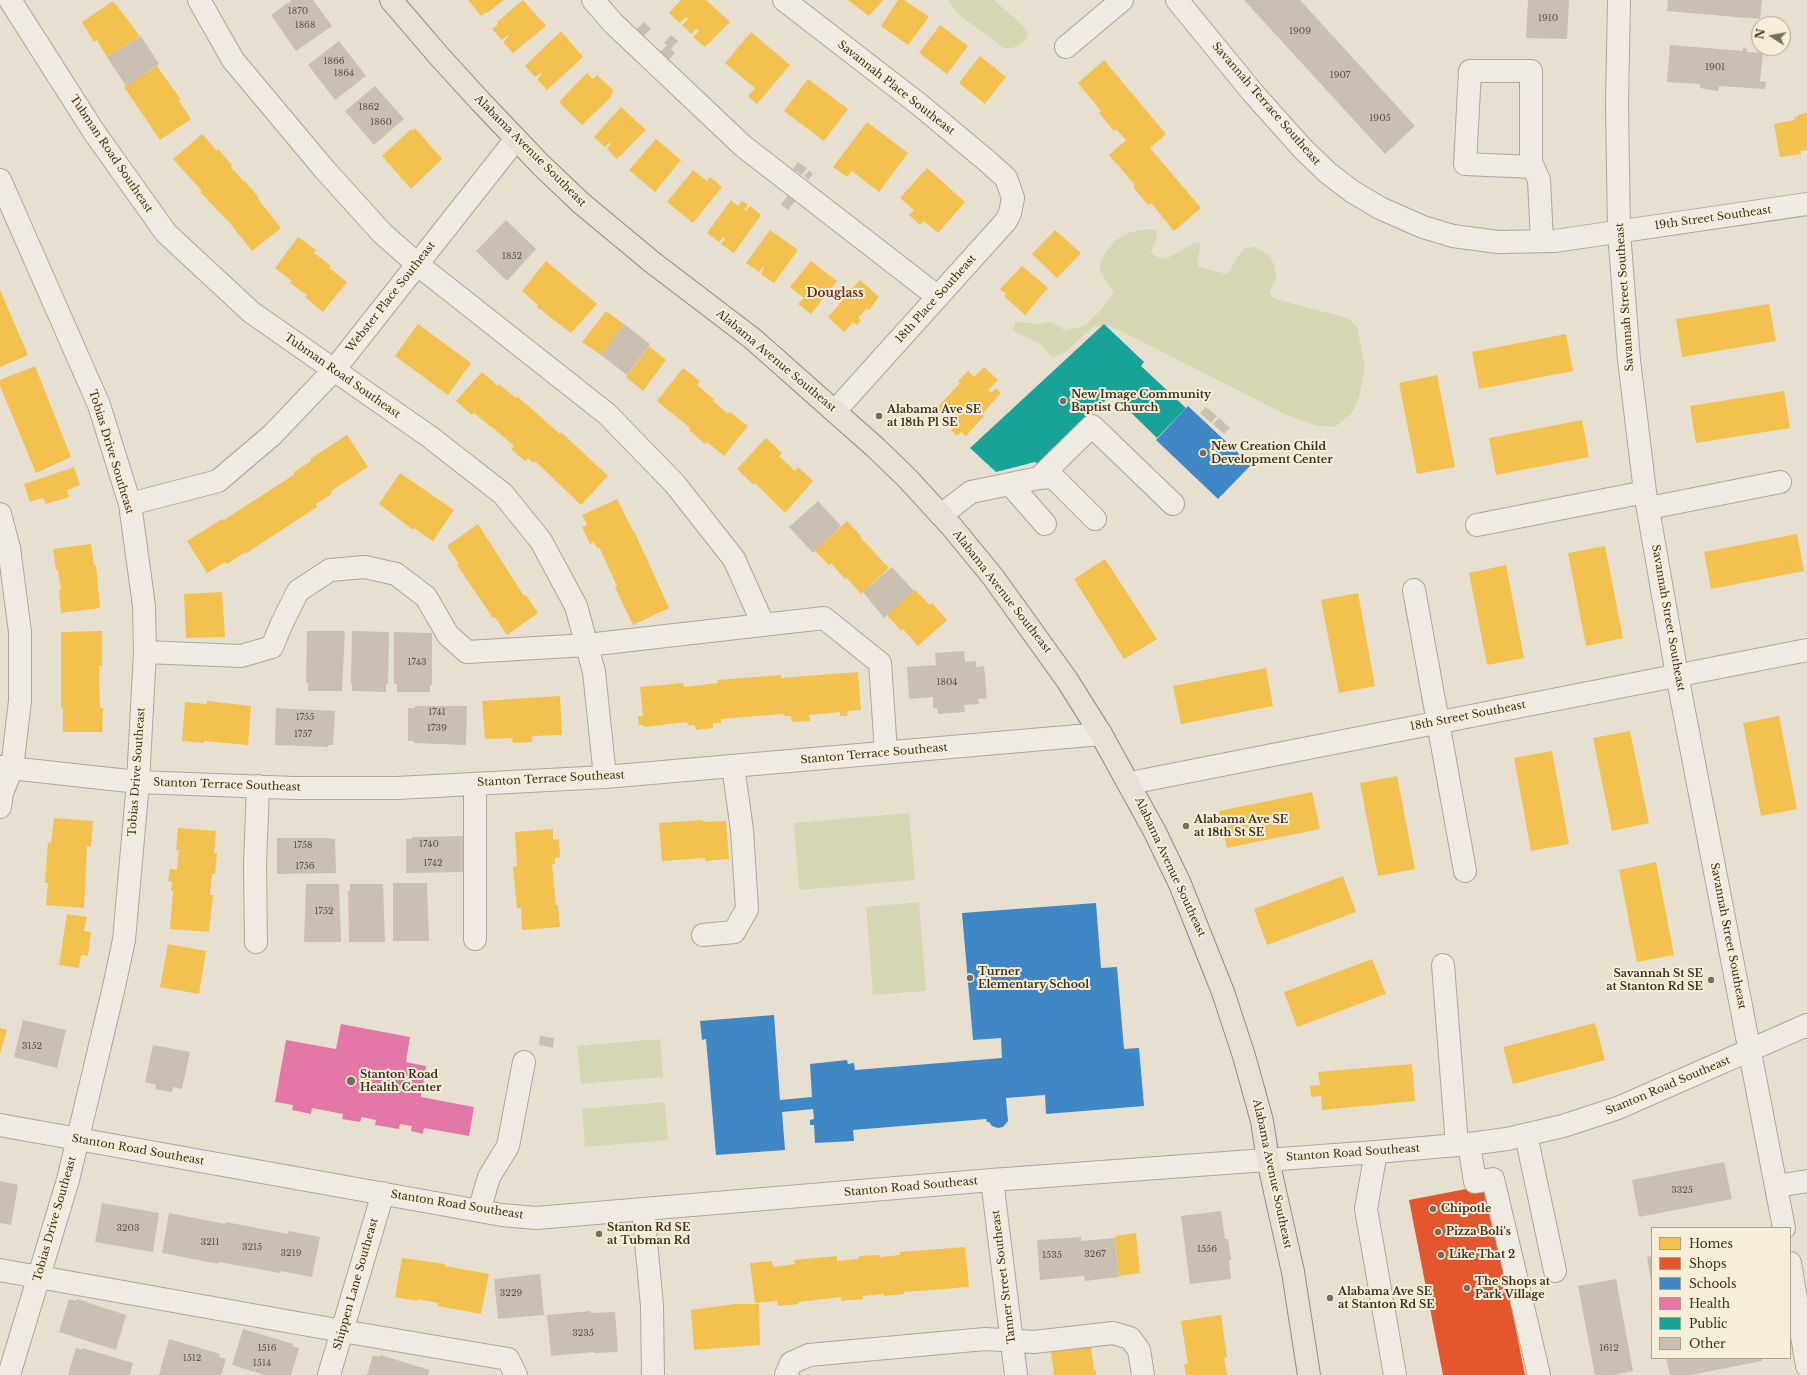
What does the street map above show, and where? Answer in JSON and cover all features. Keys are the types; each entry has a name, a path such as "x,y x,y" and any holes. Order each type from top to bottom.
{"main road":[{"name":"Alabama Avenue Southeast","path":"391,0 439,56 516,139 570,192 617,234 753,340 876,448 941,515 993,577 1034,631 1067,680 1102,734 1130,783 1180,884 1223,992 1244,1056 1262,1121 1268,1160 1293,1272 1309,1375"}],"street":[{"name":"Tubman Road Southeast","path":"10,0 94,132 166,233 250,312 430,437 503,494 542,541 576,606 594,672 605,777"},
{"path":"199,0 233,60 326,170 382,233 417,264 607,414 675,484 734,559 763,624"},
{"path":"593,0 613,23 744,146 938,296"},
{"name":"Savannah Place Southeast","path":"784,0 925,109 1006,178"},
{"path":"1066,47 1122,0"},
{"name":"Savannah Terrace Southeast","path":"1177,0 1254,93 1303,149 1328,173 1353,192 1380,208 1408,221 1453,236 1498,242 1542,242 1620,232"},
{"name":"Savannah Street Southeast","path":"1619,0 1616,104 1620,232 1629,360 1647,500 1677,675 1784,1227"},
{"path":"1533,167 1465,164 1470,70 1530,71 1531,162 1539,180 1542,242"},
{"name":"Webster Place Southeast","path":"130,504 218,480 272,435 334,370 516,139"},
{"name":"18th Place Southeast","path":"835,411 1006,222 1010,213 1013,198 1006,178"},
{"name":"Tobias Drive Southeast","path":"0,180 99,405 130,504 144,606 145,652 138,782 124,940 78,1139 10,1375"},
{"name":"19th Street Southeast","path":"1620,232 1807,204"},
{"path":"1039,478 1092,426 1172,504"},
{"path":"941,515 971,492 1039,478 1053,477 1095,519"},
{"path":"1477,524 1780,482"},
{"path":"1010,484 1045,524"},
{"path":"0,514 9,548 20,632 20,701 6,768 0,806"},
{"path":"145,652 241,656 272,647 298,591 330,570 365,567 396,574 426,597 448,635 467,652 586,645 824,618 880,663 886,752"},
{"path":"1414,590 1465,871"},
{"name":"18th Street Southeast","path":"1130,783 1807,650"},
{"name":"Stanton Terrace Southeast","path":"6,768 138,782 258,786 397,788 605,777 1102,734"},
{"path":"703,935 734,932 746,909 742,830 733,766"},
{"path":"475,784 476,939"},
{"path":"256,942 255,865 258,786"},
{"path":"1443,965 1463,1145 1476,1182 1492,1179 1539,1375"},
{"name":"Stanton Road Southeast","path":"0,1125 513,1216 536,1218 992,1180 1463,1145 1526,1135 1563,1126 1618,1108 1807,1025"},
{"path":"479,1210 490,1177 508,1146 524,1062"},
{"path":"1526,1135 1555,1271"},
{"path":"1376,1152 1366,1209 1395,1375"},
{"name":"Tanner Street Southeast","path":"992,1180 1016,1375"},
{"path":"1777,1186 1807,1181"},
{"name":"Shippen Lane Southeast","path":"329,1375 382,1193"},
{"path":"643,1209 652,1306 653,1375"},
{"path":"1791,1269 1807,1366"},
{"path":"0,1270 508,1359 516,1375"},
{"path":"786,1375 791,1363 809,1355 985,1339 1034,1342 1113,1333 1130,1338 1139,1350 1143,1375"}],"green space":[{"path":"948,0 994,0 1024,27 1028,33 1028,37 1018,46 1004,48 959,15"},
{"path":"1146,229 1156,230 1157,239 1151,252 1154,255 1162,259 1168,258 1196,242 1201,243 1197,263 1199,267 1226,274 1245,248 1255,247 1270,256 1275,267 1276,278 1270,291 1271,296 1275,299 1348,318 1357,327 1365,367 1359,397 1352,413 1335,427 1317,426 1287,415 1111,326 1094,326 1064,353 1052,357 1039,343 1012,329 1015,323 1019,322 1040,324 1051,322 1061,327 1064,331 1084,326 1101,310 1110,298 1113,291 1100,271 1100,262 1117,239 1131,232"},
{"path":"909,813 915,880 799,890 794,823"},
{"path":"919,902 926,991 873,995 866,907"},
{"path":"660,1039 663,1077 581,1084 577,1046"},
{"path":"665,1102 668,1140 585,1147 582,1109"}],"building: Homes":[{"path":"468,0 504,0 481,16"},
{"path":"523,0 546,26 513,53 503,42 509,36 508,35 502,40 492,29 498,24 497,22"},
{"path":"681,0 706,0 730,22 705,47 693,37 699,31 697,28 691,34 682,25 688,19 686,17 680,23 669,13"},
{"path":"848,0 883,0 869,16"},
{"path":"898,0 904,0 929,17 908,45 881,26"},
{"path":"113,1 140,36 107,57 97,40 94,42 82,22"},
{"path":"940,25 968,46 947,74 919,53"},
{"path":"561,31 583,57 547,90 537,79 542,74 541,73 535,77 525,66"},
{"path":"751,32 790,65 757,104 748,96 755,88 725,63"},
{"path":"980,56 1006,77 985,104 959,83"},
{"path":"1104,60 1166,134 1150,148 1201,208 1174,231 1151,203 1148,205 1133,187 1135,185 1109,155 1126,140 1116,129 1114,131 1099,113 1101,111 1078,83"},
{"path":"157,66 181,100 179,101 191,119 160,140 124,87"},
{"path":"587,73 593,79 597,75 614,91 610,96 611,97 582,125 559,102"},
{"path":"808,79 848,109 824,141 784,111"},
{"path":"621,107 646,130 617,159 607,149 611,143 610,142 605,147 594,137"},
{"path":"1807,113 1807,150 1800,151 1801,154 1780,157 1774,124 1795,120 1794,117"},
{"path":"867,122 908,153 879,192 852,171 847,177 833,167"},
{"path":"415,128 442,159 411,189 382,156 411,129 412,131"},
{"path":"202,134 232,165 231,167 259,198 258,199 281,228 252,251 229,222 200,192 202,191 173,159"},
{"path":"656,139 681,160 655,192 629,170"},
{"path":"927,168 965,202 938,233 924,221 920,225 909,215 914,210 900,198"},
{"path":"693,170 707,181 710,177 722,187 693,223 667,202"},
{"path":"731,200 738,206 742,201 748,205 744,210 746,211 750,206 761,215 734,253 721,244 725,239 723,237 719,242 707,233"},
{"path":"770,230 798,250 774,283 761,274 764,268 763,267 759,272 746,263"},
{"path":"1055,230 1081,253 1057,278 1032,254"},
{"path":"298,237 316,250 314,253 331,266 329,268 347,282 323,312 305,297 307,295 290,283 292,281 275,268"},
{"path":"546,261 597,304 571,333 537,307 538,305 522,291"},
{"path":"811,261 837,281 811,314 798,304 804,298 790,287"},
{"path":"1022,266 1048,288 1025,315 1004,296 1006,294 1000,289"},
{"path":"860,280 879,297 869,310 867,308 858,318 861,320 857,325 853,322 844,332 828,317"},
{"path":"0,290 28,355 0,367"},
{"path":"1769,304 1776,341 1682,357 1676,319"},
{"path":"606,311 624,324 601,355 582,342"},
{"path":"418,324 471,363 448,395 395,356"},
{"path":"1566,334 1573,371 1479,389 1472,352"},
{"path":"649,346 666,360 643,391 626,377"},
{"path":"35,366 71,457 36,473 0,386 0,380"},
{"path":"984,367 998,380 988,390 991,393 996,388 1001,393 982,414 984,416 966,436 961,432 957,436 951,430 955,426 936,409 960,383 958,381 968,371 974,377"},
{"path":"683,368 700,381 697,385 714,399 713,401 728,414 730,412 748,426 724,456 707,442 705,444 689,430 690,428 657,401"},
{"path":"482,372 498,386 499,384 516,398 517,396 560,434 561,432 608,476 581,505 535,461 533,463 528,458 525,461 511,449 514,446 491,426 474,413 472,415 456,401"},
{"path":"1437,375 1455,467 1417,474 1399,383"},
{"path":"1784,391 1790,428 1696,443 1690,406"},
{"path":"1582,420 1589,457 1496,475 1489,438"},
{"path":"347,435 368,467 331,491 332,494 316,504 317,507 245,554 245,552 227,564 225,562 207,573 187,541 222,519 224,520 295,474 294,472 311,461 310,459"},
{"path":"766,438 782,453 779,456 795,471 798,467 813,481 785,513 755,483 754,485 737,469"},
{"path":"74,467 80,485 67,490 69,497 46,504 43,498 30,502 24,484"},
{"path":"400,473 454,510 433,541 414,528 413,530 379,504"},
{"path":"617,499 634,531 669,608 633,625 615,587 617,586 599,547 597,548 594,542 590,544 582,527 587,525 582,515"},
{"path":"847,521 889,568 861,594 831,563 829,565 815,551"},
{"path":"478,524 524,596 526,595 538,613 507,635 495,617 493,618 457,565 459,564 447,546"},
{"path":"1797,534 1804,571 1711,589 1704,552"},
{"path":"91,544 94,565 96,565 100,608 61,613 59,590 61,590 53,549"},
{"path":"1605,546 1623,638 1586,646 1568,553"},
{"path":"1105,559 1157,639 1124,659 1074,579"},
{"path":"1506,565 1524,658 1487,665 1469,573"},
{"path":"915,590 930,605 932,603 947,620 918,646 903,629 901,631 887,615"},
{"path":"222,592 225,637 186,638 184,594"},
{"path":"1358,593 1375,686 1339,693 1321,600"},
{"path":"102,631 102,666 99,666 100,708 103,708 102,732 63,732 63,708 61,709 61,632"},
{"path":"1266,668 1273,706 1181,724 1173,686"},
{"path":"858,672 861,710 848,711 847,716 840,716 840,712 809,715 810,721 792,722 791,716 784,716 784,714 721,719 721,723 713,723 713,728 696,730 695,725 688,725 687,722 644,727 643,725 639,725 638,716 643,716 640,687 683,683 684,687 718,683 717,680 781,675 781,678"},
{"path":"560,696 562,735 532,736 532,742 513,743 512,738 485,739 482,701"},
{"path":"207,701 251,706 248,745 204,741 204,743 182,741 185,702 207,704"},
{"path":"1779,716 1797,809 1761,816 1743,723"},
{"path":"1630,731 1649,823 1612,831 1593,738"},
{"path":"1552,751 1569,844 1531,851 1514,758"},
{"path":"1397,776 1415,869 1378,876 1360,783"},
{"path":"1312,792 1320,829 1227,848 1219,811"},
{"path":"54,818 93,821 91,846 87,846 84,908 46,905 48,883 45,883 48,842 51,843"},
{"path":"703,820 703,822 726,821 729,859 705,861 705,858 662,861 659,823"},
{"path":"178,828 216,831 214,853 217,853 215,874 212,874 210,895 213,895 209,932 170,929 173,891 171,891 172,882 168,881 170,869 177,870 179,850 176,850"},
{"path":"553,829 553,840 559,839 560,857 555,858 555,864 552,864 560,927 522,930 521,908 517,908 513,867 517,866 515,832"},
{"path":"1656,862 1674,955 1637,962 1619,870"},
{"path":"1343,876 1356,912 1267,945 1254,909"},
{"path":"67,914 87,917 84,931 91,932 88,956 81,955 79,968 59,965"},
{"path":"168,944 206,951 199,994 160,987"},
{"path":"1372,959 1386,994 1297,1027 1284,992"},
{"path":"1595,1023 1605,1060 1513,1084 1503,1047"},
{"path":"0,1028 7,1030 0,1054"},
{"path":"1412,1064 1415,1101 1322,1110 1321,1096 1311,1097 1310,1086 1320,1085 1318,1072"},
{"path":"1136,1233 1140,1273 1119,1276 1115,1236"},
{"path":"965,1247 969,1287 904,1292 904,1294 884,1296 884,1294 862,1296 863,1299 841,1301 841,1297 778,1306 777,1301 755,1303 750,1263 772,1261 773,1267 795,1264 794,1260 837,1256 837,1261 859,1259 859,1256 879,1255 880,1257 900,1255 900,1252"},
{"path":"402,1258 445,1264 445,1266 489,1274 481,1314 438,1306 438,1303 418,1299 417,1301 395,1297"},
{"path":"735,1304 759,1304 760,1345 694,1350 691,1310"},
{"path":"1221,1315 1227,1358 1224,1358 1227,1375 1186,1375 1184,1364 1188,1364 1181,1321"},
{"path":"1091,1347 1096,1375 1054,1375 1051,1352"}],"building: Shops":[{"name":"The Shops at Park Village","path":"1487,1185 1525,1375 1443,1375 1409,1200"}],"building: Schools":[{"name":"New Creation Child Development Center","path":"1188,406 1251,465 1218,499 1156,440"},
{"path":"1096,903 1101,968 1117,967 1124,1049 1139,1048 1144,1106 1046,1114 1045,1095 1006,1098 1008,1121 1003,1127 998,1128 992,1126 986,1119 853,1130 854,1141 815,1143 814,1125 810,1125 810,1120 814,1119 813,1109 782,1112 785,1150 716,1155 706,1039 702,1040 700,1021 774,1015 780,1100 812,1097 810,1064 847,1060 848,1064 854,1063 855,1070 1002,1058 1001,1038 973,1040 962,913"}],"building: Health":[{"name":"Stanton Road Health Center","path":"341,1024 410,1037 406,1062 426,1066 421,1097 474,1107 469,1136 424,1128 423,1134 411,1131 412,1126 400,1124 399,1129 375,1125 376,1120 362,1117 360,1122 342,1119 343,1114 312,1108 311,1114 292,1110 293,1105 275,1102 286,1040 336,1049"}],"building: Public":[{"name":"New Image Community Baptist Church","path":"1104,324 1144,362 1141,366 1186,408 1157,438 1112,394 1038,464 1035,462 996,472 970,448"}],"building: Other":[{"path":"292,0 313,0 332,26 296,51 271,15"},
{"path":"1244,0 1300,0 1415,126 1385,154"},
{"path":"1528,0 1569,0 1567,39 1526,38"},
{"path":"1668,0 1762,0 1760,16 1751,16 1751,18 1667,11"},
{"path":"644,22 651,29 643,36 637,29"},
{"path":"671,35 678,41 671,49 675,53 665,63 657,55 667,45 664,43"},
{"path":"141,36 159,64 126,86 107,57"},
{"path":"339,41 366,76 335,100 308,65"},
{"path":"1670,45 1743,51 1743,48 1747,49 1747,52 1751,52 1751,56 1763,56 1760,81 1766,82 1765,89 1719,86 1718,91 1700,88 1700,84 1667,82"},
{"path":"375,86 404,119 374,145 345,111"},
{"path":"798,162 807,168 802,175 793,169"},
{"path":"809,170 813,174 808,180 804,176"},
{"path":"789,193 797,198 788,210 781,205"},
{"path":"506,220 536,249 507,281 476,251"},
{"path":"624,324 650,344 627,375 601,355"},
{"path":"1206,407 1217,416 1211,423 1200,413"},
{"path":"1219,418 1230,428 1224,434 1213,424"},
{"path":"818,501 841,526 813,553 789,527"},
{"path":"892,567 914,591 884,618 863,592"},
{"path":"307,631 345,631 342,691 308,691 308,683 306,683"},
{"path":"352,631 389,632 388,684 386,684 386,692 352,691"},
{"path":"394,632 432,633 432,685 430,685 430,692 397,692 397,684 394,684"},
{"path":"964,651 965,662 976,661 976,667 984,666 987,698 978,699 979,704 964,705 965,712 938,714 937,708 933,708 933,697 909,699 907,667 936,665 935,653"},
{"path":"415,706 467,706 466,745 414,743 414,741 408,741 408,708 415,708"},
{"path":"276,708 335,711 333,745 328,745 328,747 275,745"},
{"path":"464,836 465,872 406,873 406,839 412,839 412,837"},
{"path":"277,838 335,839 336,873 277,874"},
{"path":"393,883 427,883 429,941 393,941"},
{"path":"306,884 339,884 341,942 304,942"},
{"path":"350,884 383,884 385,942 349,942 348,891 350,891"},
{"path":"23,1020 66,1030 57,1068 14,1057"},
{"path":"540,1036 554,1038 553,1048 539,1045"},
{"path":"153,1045 190,1052 182,1089 173,1087 172,1092 155,1089 156,1085 145,1082"},
{"path":"1724,1162 1732,1199 1639,1217 1632,1180"},
{"path":"0,1181 18,1185 11,1225 0,1223"},
{"path":"102,1203 159,1213 153,1252 95,1242"},
{"path":"1221,1211 1225,1239 1228,1239 1231,1260 1229,1260 1231,1279 1190,1284 1181,1216"},
{"path":"169,1213 225,1224 226,1222 288,1234 289,1231 320,1237 312,1277 219,1262 219,1264 162,1253"},
{"path":"1081,1237 1081,1241 1115,1238 1119,1277 1085,1281 1084,1276 1040,1280 1037,1240"},
{"path":"1651,1256 1651,1281 1647,1257"},
{"path":"540,1274 544,1315 498,1319 494,1279"},
{"path":"1616,1279 1633,1371 1614,1375 1595,1375 1578,1286"},
{"path":"69,1299 76,1301 77,1299 126,1315 116,1350 59,1332"},
{"path":"590,1311 591,1313 615,1312 618,1352 594,1352 551,1356 547,1315"},
{"path":"243,1329 293,1344 292,1346 299,1348 291,1375 265,1375 232,1365"},
{"path":"169,1339 220,1354 219,1357 226,1359 221,1375 159,1375"},
{"path":"76,1348 82,1350 83,1348 133,1363 130,1375 68,1375"},
{"path":"373,1355 379,1357 380,1355 430,1370 428,1375 367,1375"},
{"path":"1666,1359 1762,1359 1762,1361 1691,1375 1670,1375"}],"place":[{"name":"New Image Community Baptist Church","path":"1063,401"},
{"name":"Alabama Ave SE at 18th Pl SE","path":"879,416"},
{"name":"New Creation Child Development Center","path":"1203,453"},
{"name":"Alabama Ave SE at 18th St SE","path":"1186,826"},
{"name":"Turner Elementary School","path":"970,978"},
{"name":"Savannah St SE at Stanton Rd SE","path":"1711,980"},
{"name":"Stanton Road Health Center","path":"351,1081"},
{"name":"Chipotle","path":"1433,1209"},
{"name":"Pizza Boli's","path":"1438,1232"},
{"name":"Stanton Rd SE at Tubman Rd","path":"599,1234"},
{"name":"Like That 2","path":"1441,1255"},
{"name":"The Shops at Park Village","path":"1467,1288"},
{"name":"Alabama Ave SE at Stanton Rd SE","path":"1330,1298"}],"district":[{"name":"Douglass","path":"835,294"}]}
